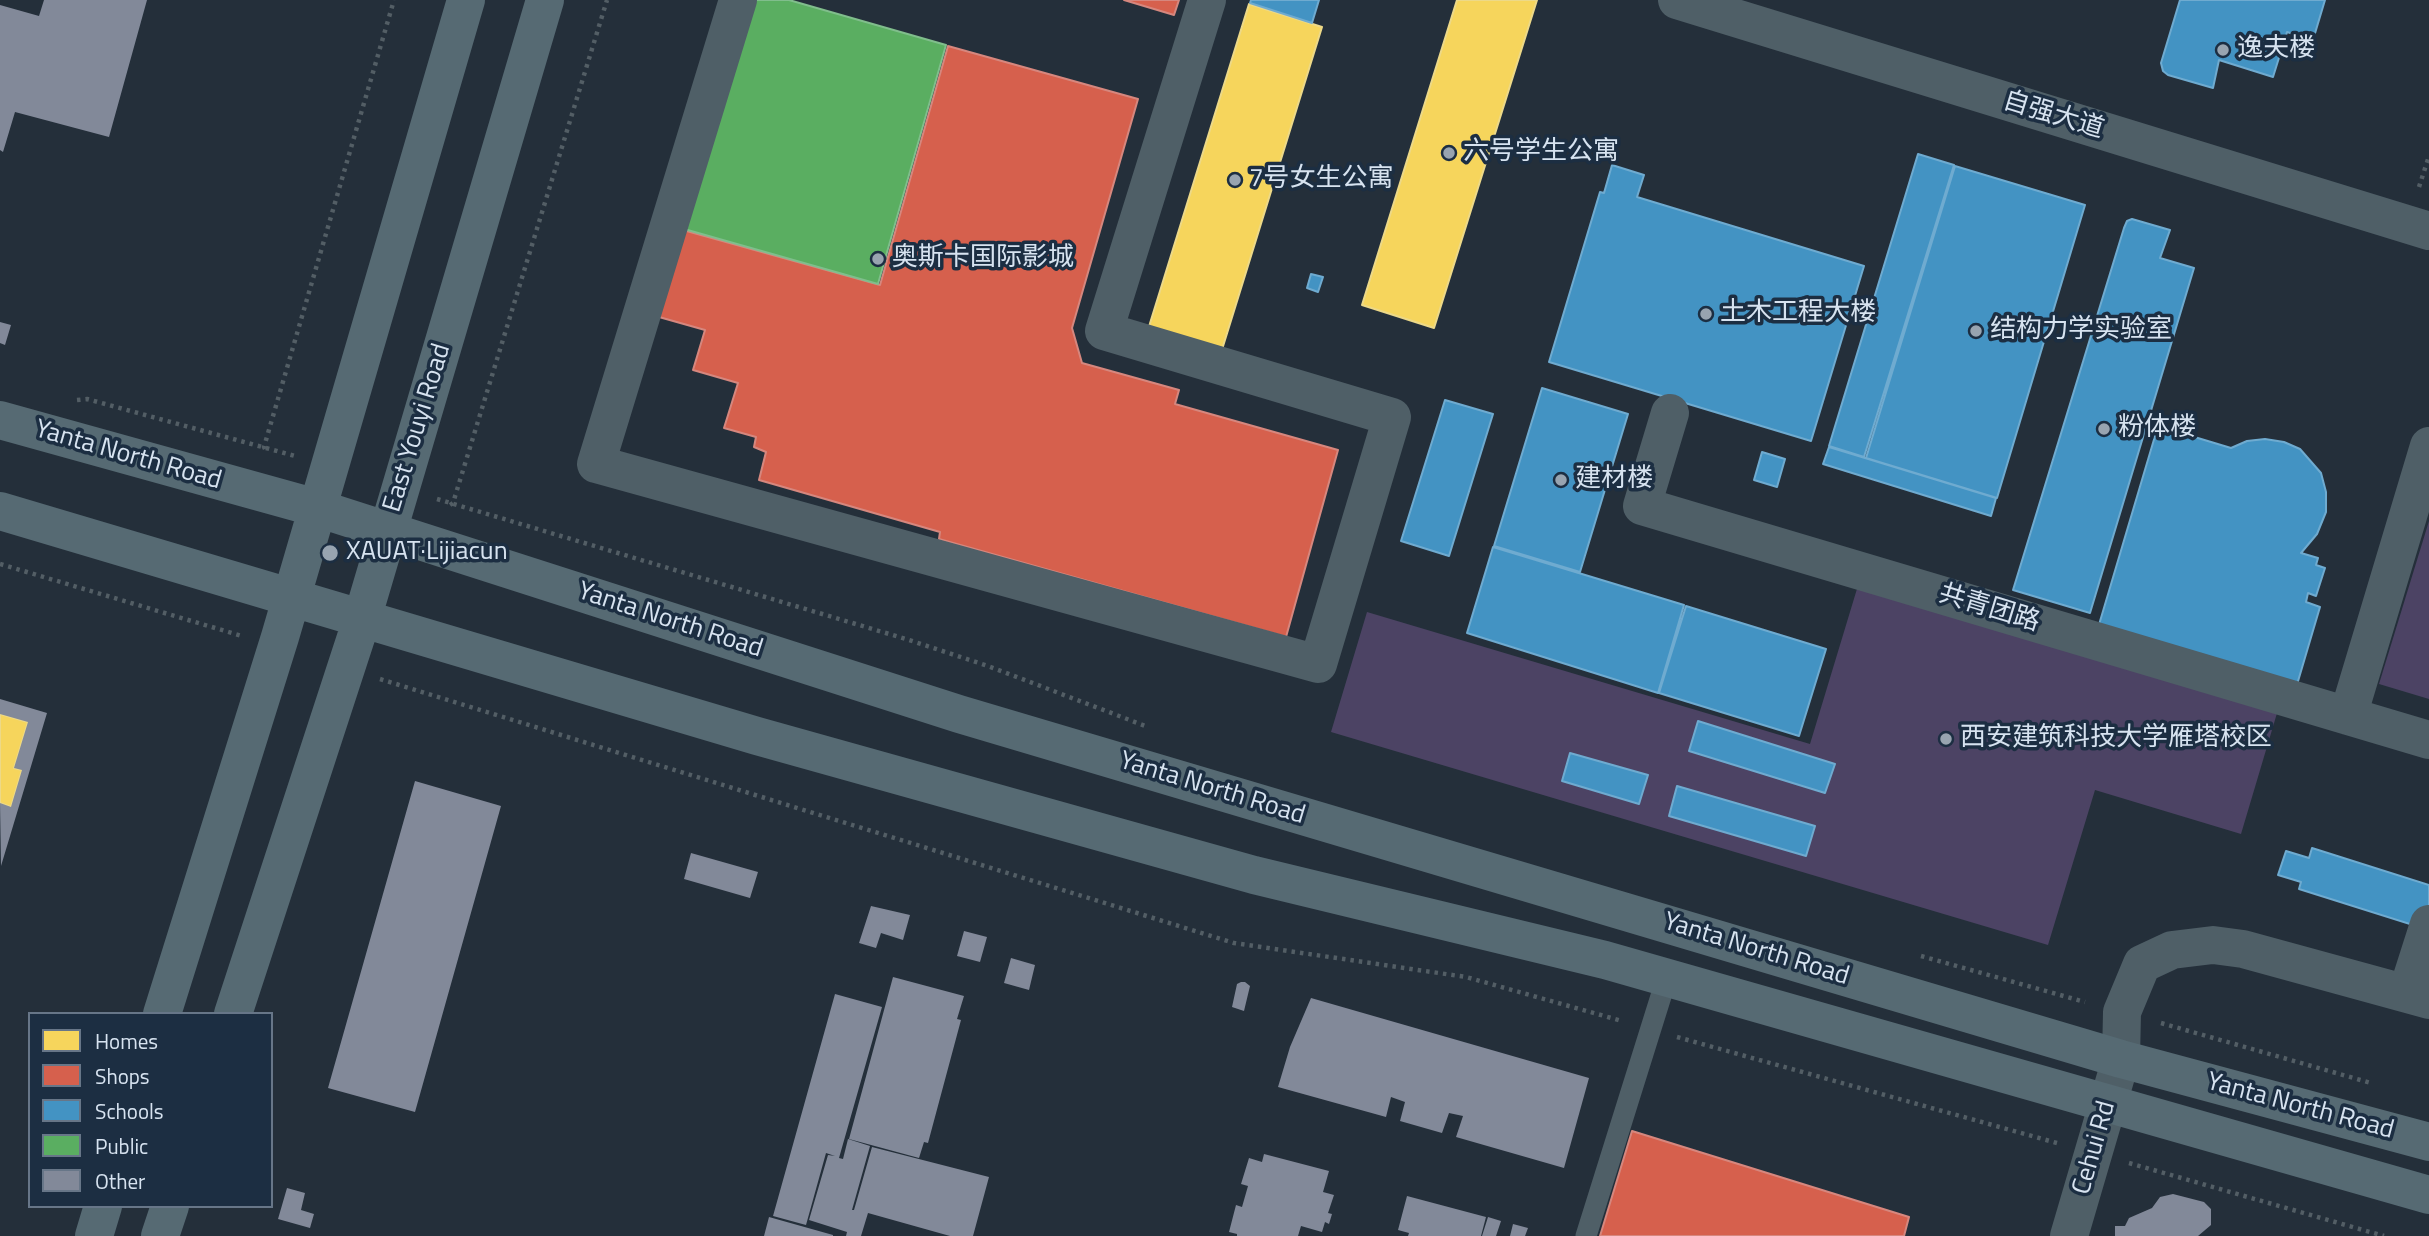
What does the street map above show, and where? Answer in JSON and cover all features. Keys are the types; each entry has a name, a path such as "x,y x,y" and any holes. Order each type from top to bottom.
{"main road":[{"path":"164,1012 276,647 466,0"},
{"name":"East Youyi Road","path":"234,1012 362,619 545,0"},
{"name":"Yanta North Road","path":"0,420 317,508 959,714 2121,1059 2429,1142"},
{"name":"Yanta North Road","path":"0,511 757,736 1254,875 1667,977 2429,1195"},
{"path":"94,1236 102,1208"},
{"path":"160,1236 169,1208"}],"street":[{"path":"737,0 596,464 1318,664 1392,417 1104,331 1207,0"},
{"name":"自强大道","path":"1677,0 2429,231"},
{"name":"共青团路","path":"1670,413 1642,506 2429,740"},
{"path":"2348,716 2429,446"},
{"path":"2122,1012 2142,964 2172,950 2213,945 2243,949 2418,996 2429,924"},
{"name":"Cehui Rd","path":"2069,1236 2121,1059 2122,1012"}],"lane":[{"path":"1586,1236 1667,977"}],"path":[{"path":"264,447 394,0"},
{"path":"442,508 453,503 607,0"},
{"path":"68,401 87,399 329,467"},
{"path":"264,447 273,457"},
{"path":"401,488 930,647 1157,730"},
{"path":"0,564 276,647"},
{"path":"346,668 1234,943 1466,977 1626,1022"},
{"path":"1920,956 2376,1085"},
{"path":"1667,1034 2384,1236"}],"shaded area":[{"path":"2429,521 2429,699 2379,684"},
{"path":"1863,569 2283,693 2241,834 2095,790 2048,945 1331,732 1367,612 1810,744"}],"building: Homes":[{"name":"六号学生公寓","path":"1457,0 1537,0 1434,328 1362,305"},
{"name":"7号女生公寓","path":"1249,4 1322,27 1220,356 1147,333"},
{"path":"0,714 28,722 14,768 22,770 11,807 0,803"}],"building: Shops":[{"path":"1124,0 1179,0 1174,15"},
{"path":"948,46 1138,99 1072,328 1082,363 1179,390 1175,404 1338,450 1286,637 939,539 940,532 759,480 766,452 754,447 756,437 724,428 738,383 693,370 705,330 659,317 683,230 880,285"},
{"path":"1632,1131 1909,1217 1904,1236 1600,1236"}],"building: Schools":[{"path":"1251,0 1319,0 1312,23 1250,3"},
{"name":"逸夫楼","path":"2180,0 2325,0 2313,40 2287,32 2273,77 2219,60 2213,88 2168,75 2163,71 2161,63"},
{"path":"1918,154 1954,165 1864,457 1829,446"},
{"name":"土木工程大楼","path":"1612,165 1644,175 1637,197 1864,266 1811,441 1549,362 1600,192 1604,193"},
{"name":"结构力学实验室","path":"1955,166 2085,205 1997,498 1866,458"},
{"name":"粉体楼","path":"2132,219 2170,230 2160,258 2194,268 2090,613 2013,590 2124,228 2127,221"},
{"path":"1311,274 1323,277 1318,292 1307,288"},
{"name":"建材楼","path":"1542,388 1628,414 1580,572 1494,546"},
{"path":"1445,400 1493,414 1449,556 1401,541"},
{"path":"2158,426 2231,448 2247,441 2265,439 2284,442 2300,449 2321,473 2326,492 2326,512 2317,534 2301,553 2318,558 2316,565 2325,568 2316,596 2308,593 2306,602 2320,607 2296,688 2098,628"},
{"path":"1829,447 1996,498 1991,516 1823,464"},
{"path":"1762,452 1785,459 1777,487 1754,480"},
{"path":"1493,547 1684,605 1658,693 1467,633"},
{"path":"1686,606 1826,649 1799,736 1659,693"},
{"path":"1698,721 1835,764 1825,793 1689,751"},
{"path":"1570,753 1648,775 1639,804 1562,781"},
{"path":"1677,786 1815,826 1806,856 1669,816"},
{"path":"2312,848 2429,885 2429,930 2299,889 2301,882 2278,875 2286,851 2309,858"}],"building: Public":[{"path":"749,0 789,0 946,45 878,284 684,229"}],"building: Other":[{"path":"44,0 147,0 109,137 15,112 3,152 0,150 0,5 39,16"},
{"path":"0,322 11,325 5,345 0,343"},
{"path":"0,699 47,713 1,866 0,803 11,807 22,770 14,768 28,722 0,714"},
{"path":"415,781 501,806 415,1112 328,1088"},
{"path":"691,853 758,872 750,898 684,879"},
{"path":"871,906 910,915 903,940 881,933 876,948 859,943"},
{"path":"964,931 987,937 980,962 957,956"},
{"path":"1011,958 1035,965 1029,990 1004,983"},
{"path":"893,977 964,996 957,1019 961,1020 928,1143 924,1142 919,1158 849,1139"},
{"path":"1241,982 1250,986 1244,1011 1232,1007 1237,984"},
{"path":"835,994 882,1007 839,1158 843,1159 848,1139 870,1146 852,1210 872,1147 989,1177 973,1236 950,1236 868,1213 861,1236 846,1236 847,1232 809,1220 828,1155 835,1156 826,1153 806,1225 773,1216"},
{"path":"1311,998 1589,1078 1564,1168 1456,1137 1463,1116 1449,1113 1442,1133 1400,1121 1405,1102 1391,1097 1386,1117 1278,1087 1290,1047"},
{"path":"1264,1154 1329,1171 1323,1192 1334,1195 1328,1213 1332,1214 1329,1224 1325,1222 1322,1232 1301,1226 1298,1236 1237,1236 1229,1232 1236,1205 1242,1207 1248,1186 1241,1184 1249,1158 1262,1162"},
{"path":"287,1188 305,1193 301,1210 314,1214 310,1228 278,1219"},
{"path":"2173,1194 2204,1202 2211,1209 2211,1225 2198,1236 2115,1236 2115,1226 2125,1226 2129,1218 2152,1208 2160,1197"},
{"path":"1407,1196 1486,1217 1481,1236 1408,1236 1409,1233 1398,1230"},
{"path":"769,1217 833,1235 833,1236 764,1236"},
{"path":"1488,1217 1501,1221 1496,1236 1482,1236"},
{"path":"1513,1224 1528,1228 1525,1236 1510,1236"}],"place":[{"name":"逸夫楼","path":"2223,50"},
{"name":"六号学生公寓","path":"1449,153"},
{"name":"7号女生公寓","path":"1235,180"},
{"name":"奥斯卡国际影城","path":"878,259"},
{"name":"土木工程大楼","path":"1706,314"},
{"name":"结构力学实验室","path":"1976,331"},
{"name":"粉体楼","path":"2104,429"},
{"name":"建材楼","path":"1561,480"},
{"name":"XAUAT·Lijiacun","path":"330,553"},
{"name":"西安建筑科技大学雁塔校区","path":"1946,739"}]}
